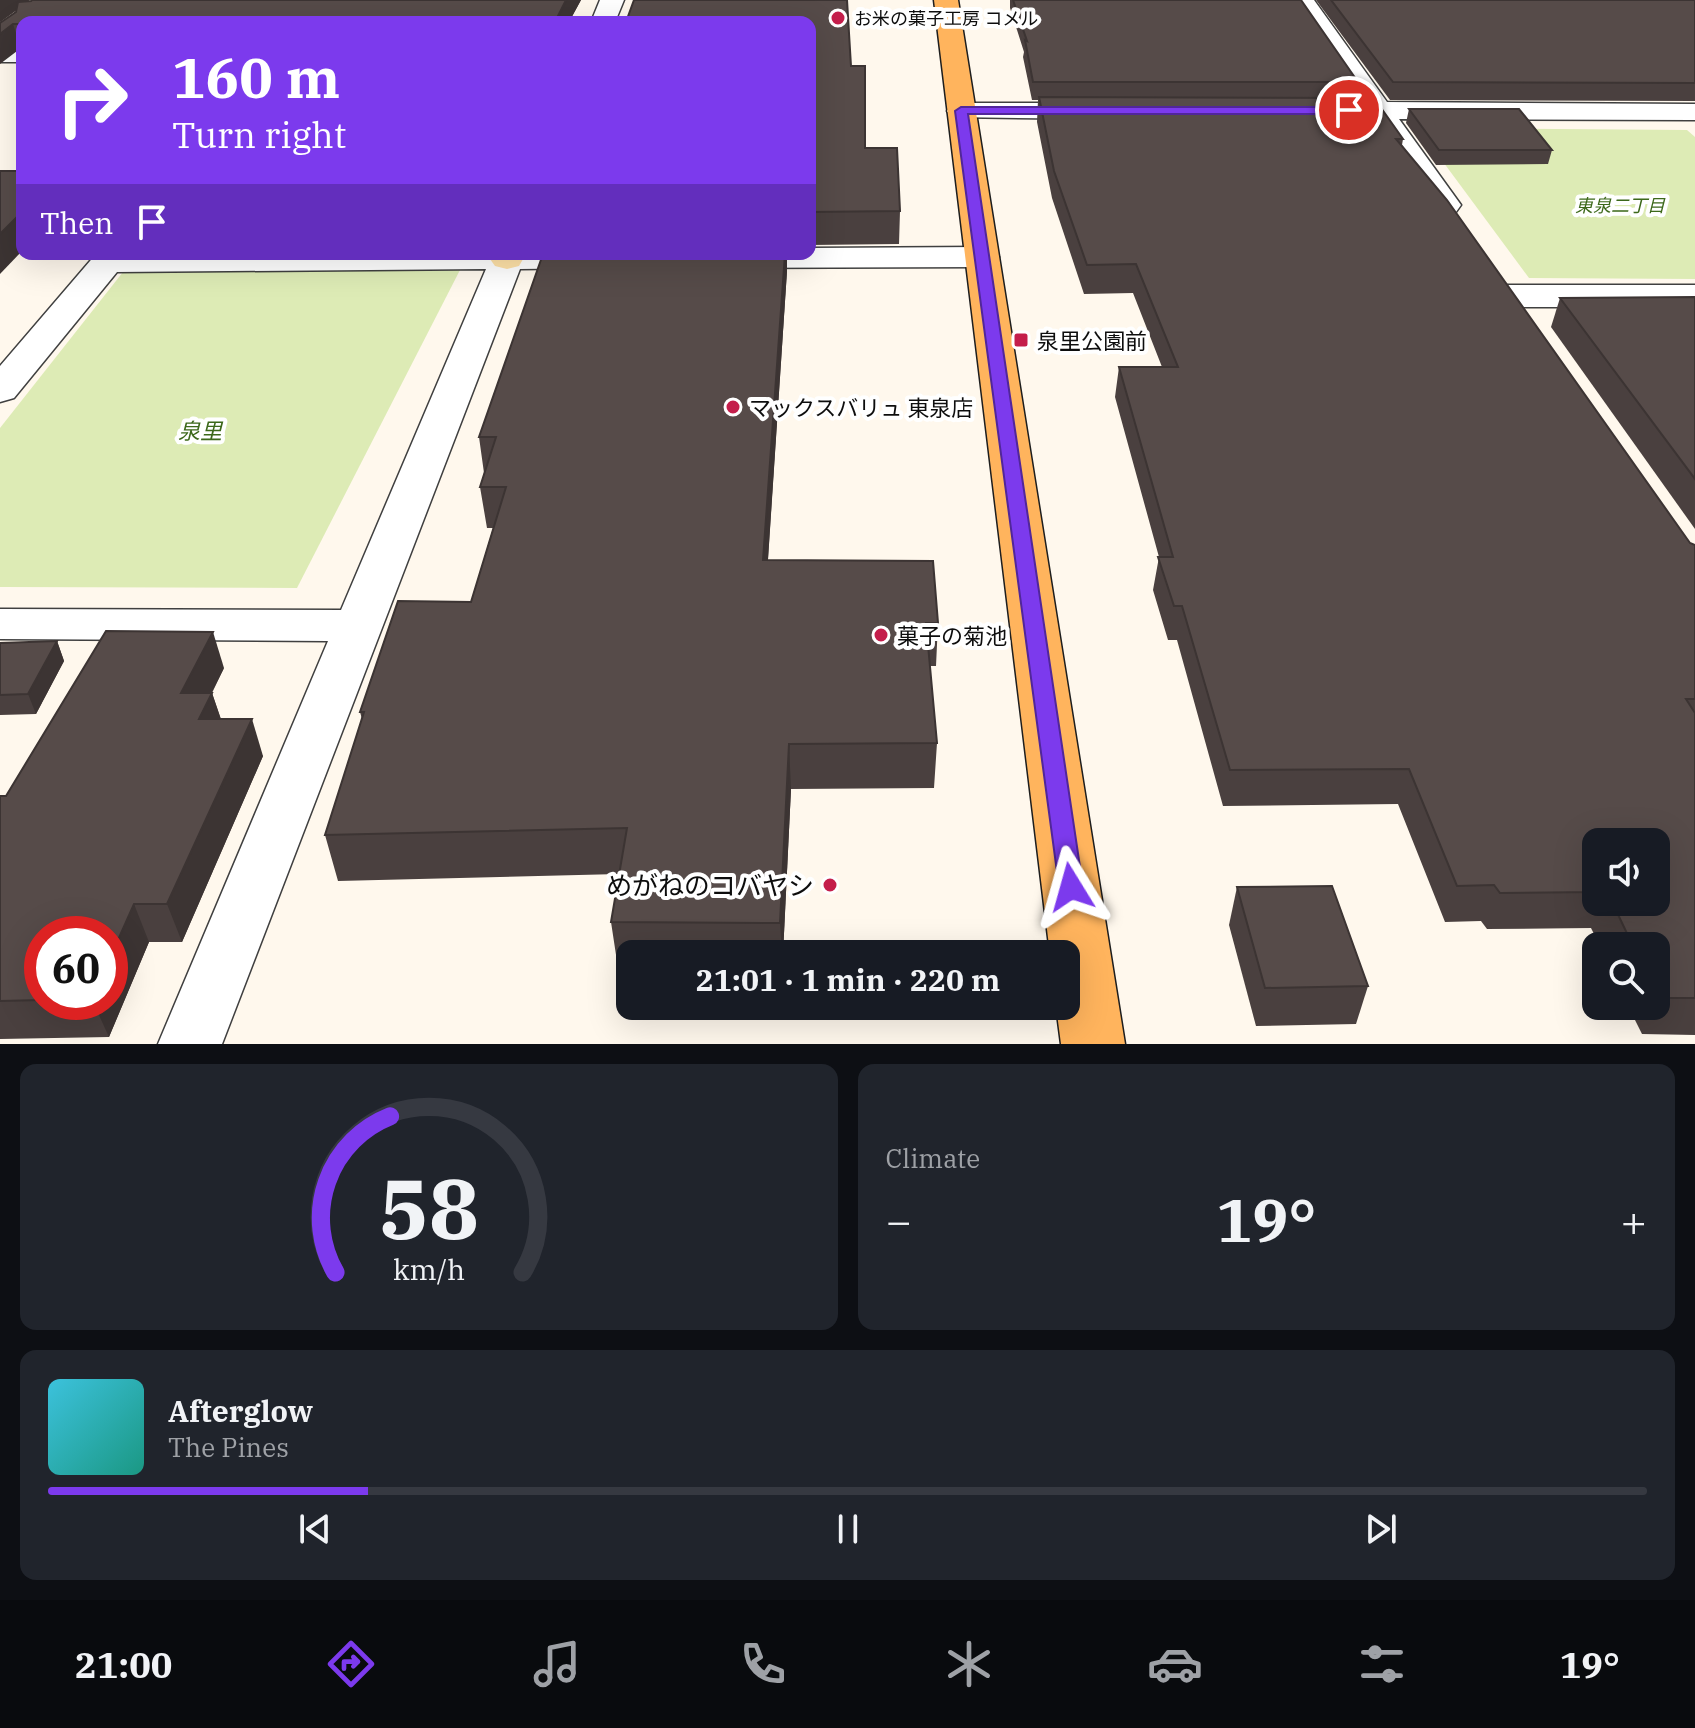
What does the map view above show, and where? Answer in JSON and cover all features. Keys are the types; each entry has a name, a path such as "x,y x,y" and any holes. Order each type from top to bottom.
{"main road":[{"path":"946,0 1093,1044"}],"street":[{"path":"1302,0 1465,234"},
{"path":"1301,110 1695,113"},
{"path":"961,111 1131,111"},
{"path":"816,258 982,257"},
{"path":"0,390 109,260"},
{"path":"190,1044 506,260"},
{"path":"1534,334 1499,284 1695,296"},
{"path":"0,624 359,626"}],"green space":[{"name":"東泉二丁目","path":"1418,128 1687,130 1695,137 1695,279 1529,278"},
{"name":"泉里","path":"460,270 297,588 0,587 0,428 123,272"}],"building":[{"path":"566,0 558,16 16,16 16,24 0,34 0,23 16,12 18,2"},
{"path":"634,0 847,0 851,66 865,66 865,148 897,148 900,211 816,212 816,16 628,16"},
{"path":"1013,0 1301,0 1358,82 1033,82 1027,41"},
{"path":"1331,0 1695,0 1695,83 1393,82"},
{"path":"1039,97 1374,98 1403,139 1396,139 1447,200 1690,543 1695,545 1695,699 1686,699 1695,713 1695,998 1670,998 1670,932 1626,932 1619,916 1670,916 1670,828 1582,828 1582,892 1500,893 1494,885 1457,886 1409,769 1230,770 1182,606 1174,606 1158,557 1173,557 1119,367 1178,367 1136,264 1087,265 1054,171"},
{"path":"1409,109 1519,109 1552,150 1439,150"},
{"path":"0,171 16,171 16,218 0,234"},
{"path":"541,260 785,260 763,560 933,561 938,623 926,623 937,743 789,744 780,923 611,922 627,828 325,835 364,712 360,712 398,601 471,602 506,487 480,487 496,437 479,437"},
{"path":"1695,297 1695,479 1560,298"},
{"path":"106,631 213,632 181,693 212,693 199,719 252,719 167,904 134,904 128,918 24,916 24,1000 0,1001 0,796 6,796"},
{"path":"57,641 28,694 0,695 0,643"},
{"path":"1332,886 1368,986 1265,988 1237,887"}],"place":[{"name":"お米の菓子工房 コメル","path":"838,18"},
{"name":"泉里公園前","path":"1021,340"},
{"name":"マックスバリュ 東泉店","path":"733,407"},
{"name":"菓子の菊池","path":"881,635"},
{"name":"めがねのコバヤシ","path":"830,885"}],"route":[{"path":"1071,887 961,111 1349,110"}]}
